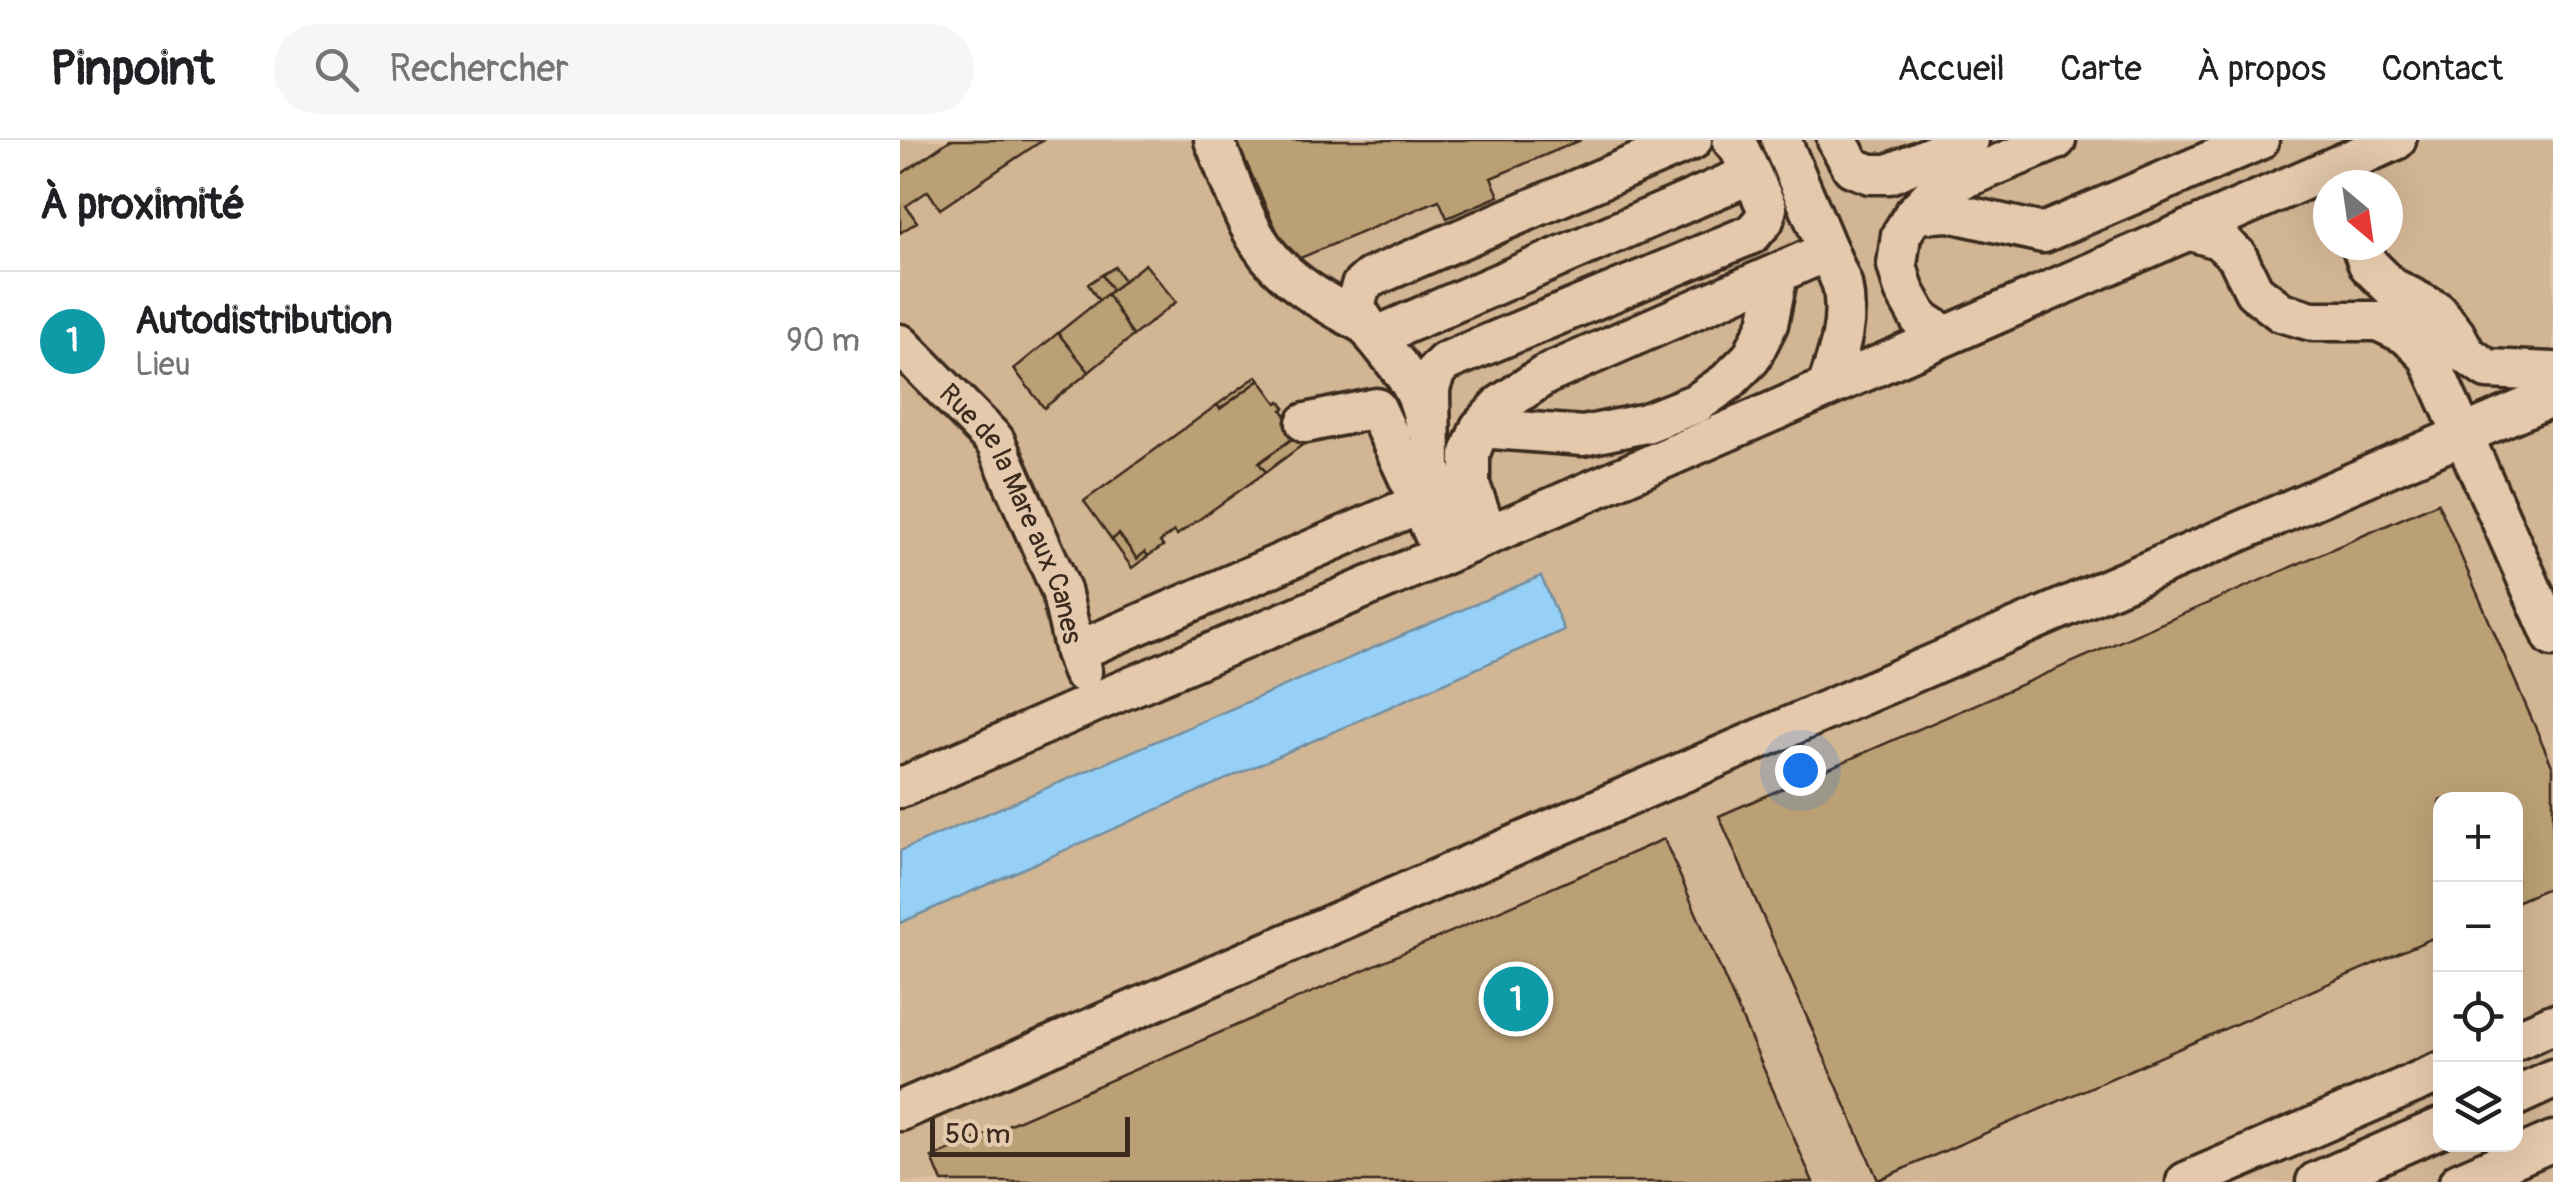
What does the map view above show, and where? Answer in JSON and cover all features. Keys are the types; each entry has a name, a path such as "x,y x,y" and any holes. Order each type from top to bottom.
{"street":[{"path":"1214,140 1256,238 1280,270 1369,330"},
{"path":"1415,494 1424,444 1420,402 1397,362 1369,330 1355,306 1361,286 1370,278 1692,140"},
{"path":"1467,544 1437,492 1431,467 1430,388 1436,371 1446,362 1752,234 1764,220 1767,208 1732,140"},
{"path":"1781,140 1842,284 1846,305 1844,338 1827,387"},
{"path":"1837,140 1852,167 1870,174 1889,174 1969,140"},
{"path":"1946,335 1920,319 1904,290 1897,265 1902,235 1914,214 1937,190 2056,140"},
{"path":"1914,214 1949,212 2043,233 2259,140"},
{"path":"2369,170 2396,140"},
{"path":"900,788 2396,140"},
{"path":"1369,330 1751,174"},
{"path":"2188,230 2218,239 2237,256 2254,291 2281,312 2312,321 2378,321 2408,334 2428,356 2543,586 2553,637"},
{"path":"1467,544 1470,453 1480,428 1502,404 1545,375 1828,252"},
{"path":"2367,260 2390,287 2437,311 2466,354 2488,369 2553,372"},
{"path":"1480,428 1583,436 1646,423 1696,403 1727,382 1751,358 1768,324 1778,274"},
{"name":"Rue de la Mare aux Canes","path":"900,344 995,441 1061,590 1075,652 1093,703"},
{"path":"900,1111 2553,396"},
{"path":"1306,423 1376,408 1415,494 1467,544"},
{"path":"1075,652 1415,494"},
{"path":"2523,1037 2553,1024"},
{"path":"2186,1182 2433,1075"},
{"path":"2523,1093 2553,1080"},
{"path":"2316,1182 2433,1131"},
{"path":"2458,1182 2553,1141"}],"shaded area":[{"path":"900,140 2553,140 2553,1182 900,1182"}],"water":[{"path":"1541,576 1564,630 900,923 900,851"}],"building":[{"path":"950,140 1043,140 940,209 928,191 906,206 917,222 900,233 900,175"},
{"path":"1236,140 1581,140 1491,178 1499,196 1447,218 1439,200 1291,262"},
{"path":"1145,264 1176,302 1133,336 1107,294"},
{"path":"1115,267 1124,281 1112,290 1102,275"},
{"path":"1102,275 1112,290 1099,301 1088,284"},
{"path":"1107,294 1133,336 1089,372 1058,333"},
{"path":"1058,333 1089,372 1044,408 1014,369"},
{"path":"1257,376 1260,380 1220,409 1217,405"},
{"path":"1260,380 1277,403 1280,401 1299,434 1259,463 1266,472 1177,535 1174,531 1160,542 1163,546 1148,556 1145,552 1137,559 1119,534 1112,540 1084,501 1217,405 1220,409"},
{"path":"1299,434 1305,443 1266,472 1259,463"},
{"path":"2438,503 2553,768 2553,886 2523,899 2523,792 2433,792 2433,938 1878,1180 1719,816"},
{"path":"1119,534 1137,559 1145,552 1148,556 1132,568 1112,540"},
{"path":"1664,839 1813,1182 942,1182 932,1158"}],"place":[{"name":"Autodistribution","path":"1516,999"}]}
